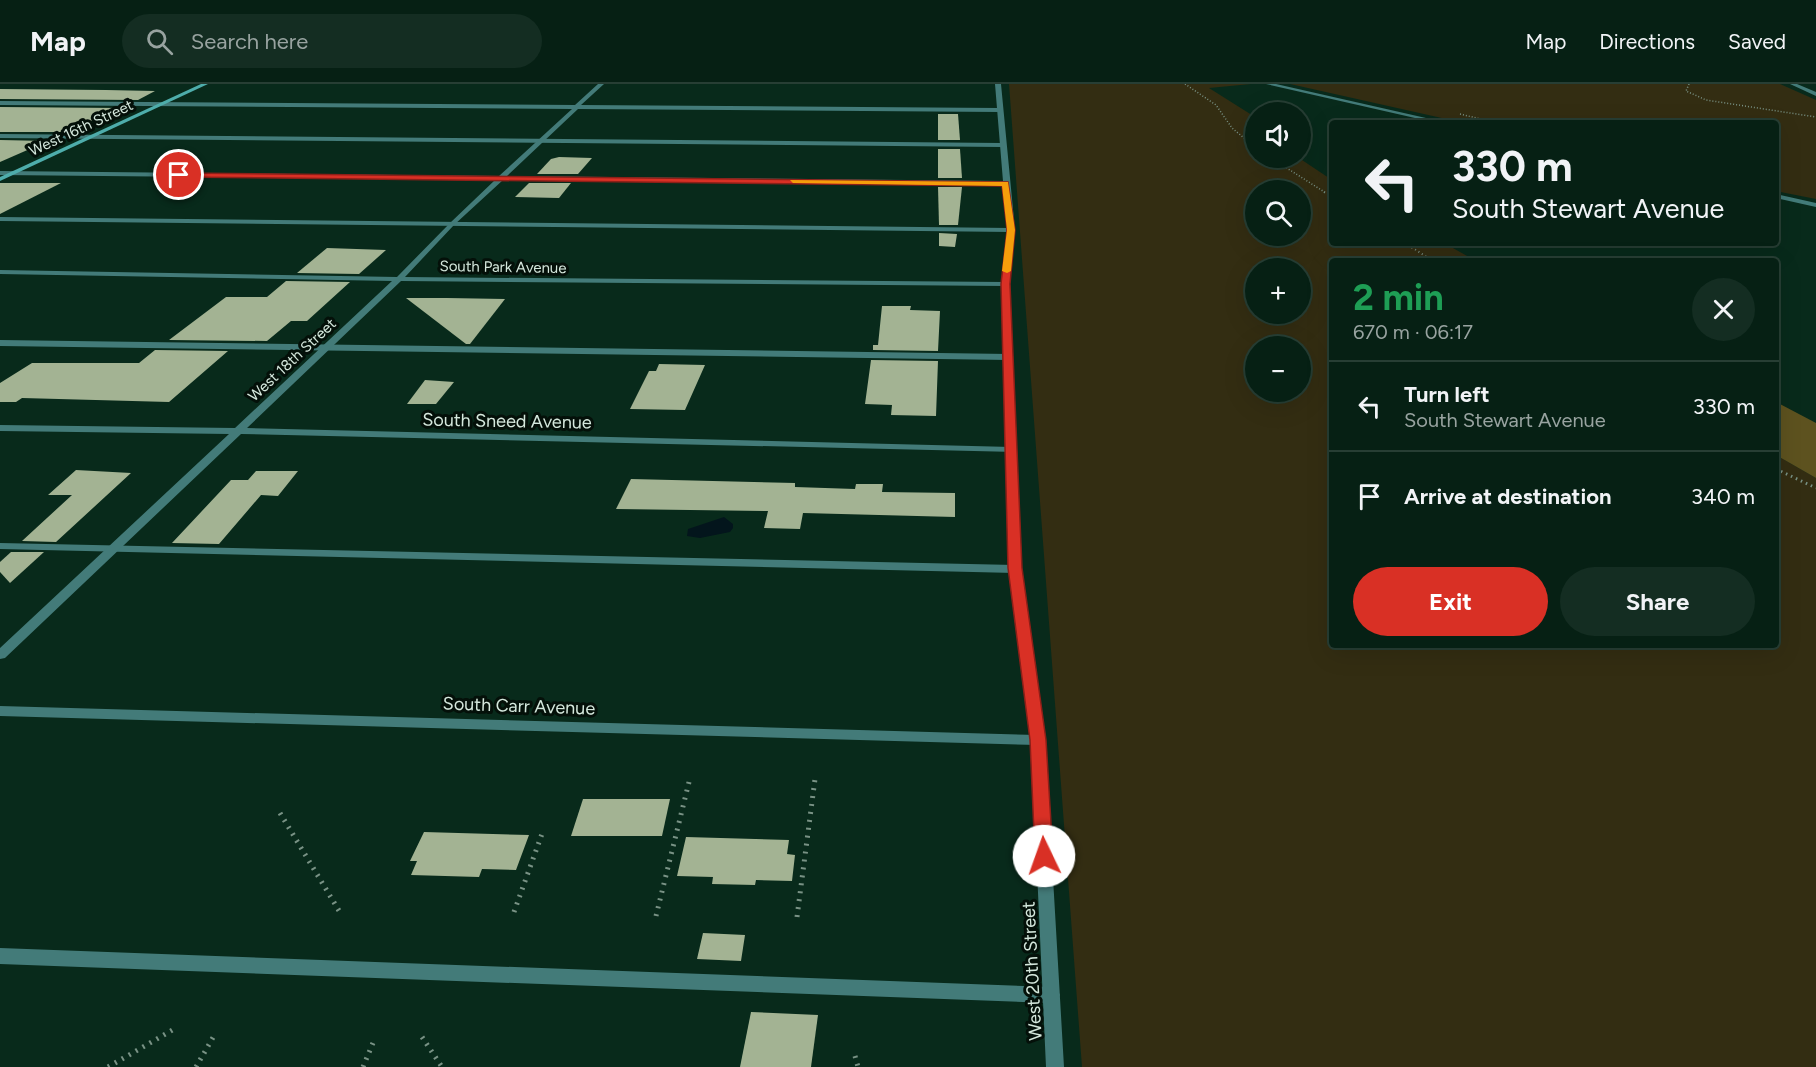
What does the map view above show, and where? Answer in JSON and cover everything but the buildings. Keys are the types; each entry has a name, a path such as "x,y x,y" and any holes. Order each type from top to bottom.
{"main road":[{"name":"West 16th Street","path":"0,179 205,84"}],"street":[{"name":"West 18th Street","path":"0,655 399,279 452,224 543,141 575,107 601,84"},
{"name":"West 20th Street","path":"998,84 1001,145 1011,230 1005,284 1015,568 1038,740 1055,1067"},
{"path":"1269,84 1431,120"},
{"path":"1793,84 1816,94"},
{"path":"0,103 999,110"},
{"path":"0,135 1001,145"},
{"path":"0,173 1005,183"},
{"path":"1779,197 1816,205"},
{"path":"0,219 1011,230"},
{"name":"South Park Avenue","path":"0,272 399,279 1005,284"},
{"path":"0,342 325,349 1009,357"},
{"name":"South Sneed Avenue","path":"0,428 238,431 1012,450"},
{"path":"0,546 1015,568"},
{"name":"South Carr Avenue","path":"0,711 1038,740"},
{"path":"0,956 1051,995"}],"path":[{"path":"1185,84 1216,105 1232,128 1245,139"},
{"path":"1689,84 1686,91 1706,100 1816,117"},
{"path":"1287,168 1329,194"},
{"path":"1410,246 1428,258"},
{"path":"1779,470 1816,488"},
{"path":"656,916 690,778"},
{"path":"798,917 815,779"},
{"path":"280,813 341,914"},
{"path":"514,912 543,831"},
{"path":"108,1067 176,1028"},
{"path":"196,1067 215,1034"},
{"path":"422,1037 442,1067"},
{"path":"363,1067 375,1038"},
{"path":"855,1056 858,1067"}],"shaded area":[{"path":"1009,84 1251,84 1209,88 1245,111 1245,168 1311,168 1311,166 1329,178 1329,246 1449,246 1471,258 1329,258 1329,648 1779,648 1779,457 1816,478 1816,1067 1082,1067"},
{"path":"1290,84 1780,84 1816,100 1816,199 1779,192 1779,120 1451,120"},
{"path":"1779,404 1816,423 1816,478 1779,457"},
{"path":"724,517 733,524 730,532 700,538 687,536 688,529"}],"slow traffic":[{"path":"793,181 1005,183 1011,230 1007,271"}],"route":[{"path":"179,175 1005,183 1011,230 1005,284 1015,568 1038,740 1044,856"}]}
